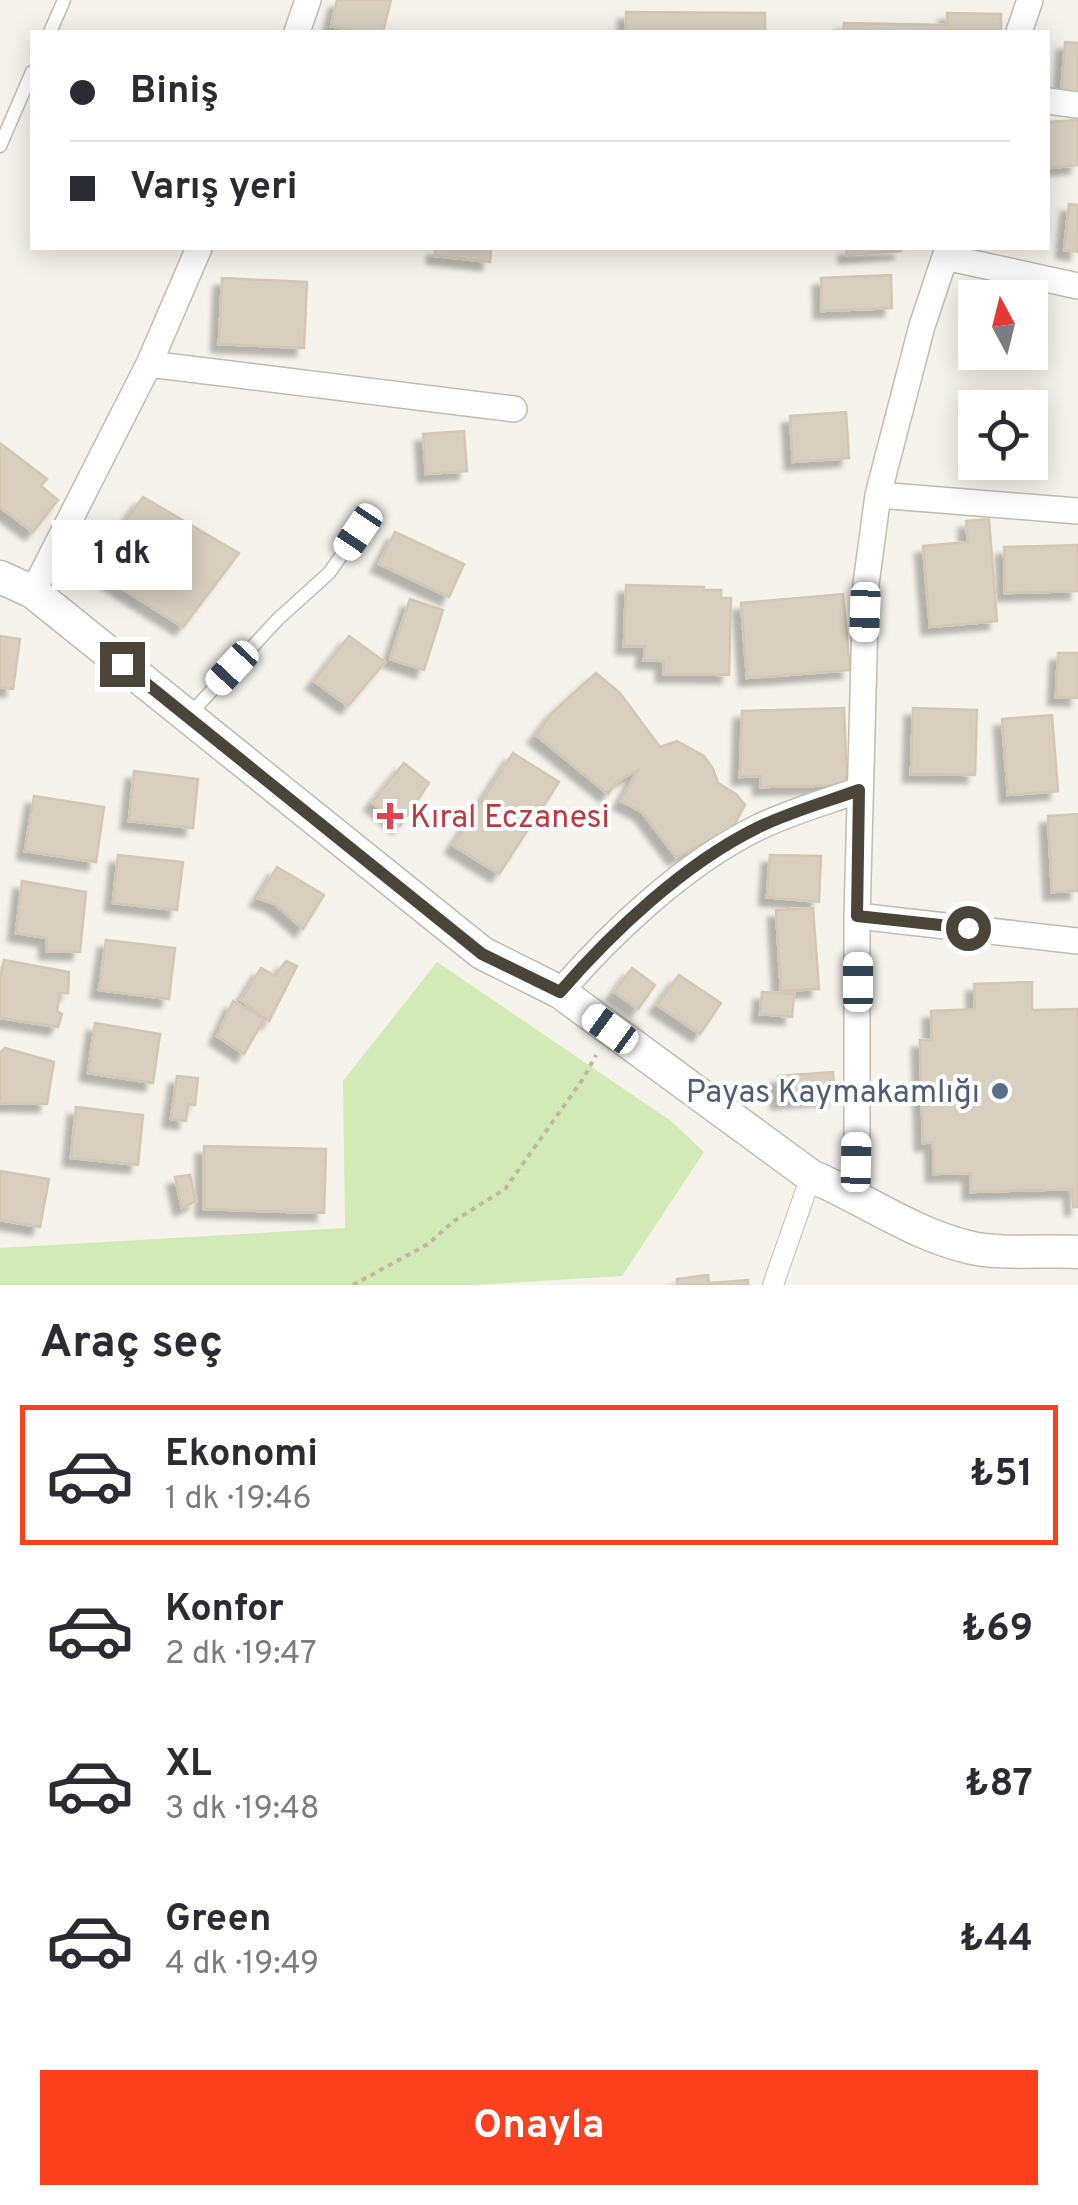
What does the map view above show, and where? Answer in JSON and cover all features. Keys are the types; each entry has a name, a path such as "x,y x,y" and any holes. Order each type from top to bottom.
{"street":[{"path":"297,30 308,0"},
{"path":"1021,30 1030,0"},
{"path":"1050,101 1078,105"},
{"path":"198,250 149,364 11,580 482,954 560,992 811,1176 857,1195 906,1226 972,1248 1078,1252"},
{"path":"857,1195 859,790 866,584 878,496 922,326 946,252 1078,286"},
{"path":"149,364 514,409"},
{"path":"878,496 1078,511"},
{"path":"560,992 585,964 695,864 758,827 859,790"},
{"path":"857,916 1078,940"},
{"path":"774,1285 811,1176"}],"lane":[{"path":"51,30 64,0"},
{"path":"0,146 30,77"},
{"path":"187,716 278,620 329,573 358,532"}],"path":[{"path":"352,1285 428,1244 454,1221 504,1189 583,1079 610,1029"}],"green space":[{"path":"437,962 671,1121 704,1152 622,1276 475,1285 0,1285 0,1248 345,1228 343,1081"}],"building":[{"path":"337,0 391,0 384,30 331,26"},
{"path":"626,12 765,13 765,30 626,30"},
{"path":"947,13 1001,14 1001,30 843,30 844,23 947,25"},
{"path":"1065,42 1078,43 1078,99 1061,97"},
{"path":"1078,120 1078,165 1050,168 1050,122"},
{"path":"1069,204 1078,205 1078,252 1064,250"},
{"path":"435,250 491,250 490,262 435,256"},
{"path":"846,250 901,250 901,251 847,255"},
{"path":"891,275 892,308 822,311 821,278"},
{"path":"222,278 307,282 304,348 219,344"},
{"path":"846,412 849,458 793,462 790,416"},
{"path":"464,431 467,471 426,474 423,434"},
{"path":"0,443 47,479 41,486 58,500 33,532 0,507"},
{"path":"143,497 239,553 183,627 91,569"},
{"path":"989,519 997,621 930,627 923,546 968,542 966,521"},
{"path":"395,532 464,564 449,597 379,564"},
{"path":"1078,545 1078,591 1005,593 1004,547"},
{"path":"626,585 704,587 721,590 721,598 731,598 729,675 664,674 664,661 644,660 645,646 624,646"},
{"path":"843,594 850,670 747,678 741,603"},
{"path":"410,599 443,610 424,670 390,659"},
{"path":"0,636 20,639 13,689 0,687"},
{"path":"349,636 385,662 348,706 314,681"},
{"path":"1058,653 1078,653 1078,698 1056,697"},
{"path":"596,673 620,693 660,747 677,741 704,756 718,783 745,805 731,831 676,857 642,812 621,801 638,770 617,781 608,794 536,735 553,712"},
{"path":"844,708 847,785 761,787 761,776 740,777 742,711"},
{"path":"913,708 977,710 975,775 911,774"},
{"path":"1052,715 1058,791 1008,795 1002,719"},
{"path":"513,753 559,782 499,874 453,845"},
{"path":"404,763 429,783 400,826 372,802"},
{"path":"134,771 198,779 193,828 129,821"},
{"path":"34,796 104,807 96,862 25,851"},
{"path":"1078,814 1078,891 1052,892 1048,816"},
{"path":"118,855 183,862 177,910 113,903"},
{"path":"770,855 821,856 819,902 767,897"},
{"path":"277,867 324,895 303,929 275,904 258,898"},
{"path":"22,881 86,892 80,952 47,951 47,938 16,933"},
{"path":"813,908 819,989 781,991 776,910"},
{"path":"106,940 175,948 169,999 99,990"},
{"path":"4,960 69,972 68,993 60,993 57,1011 62,1014 58,1027 0,1018"},
{"path":"286,961 297,966 269,1021 241,1000 261,968 275,976"},
{"path":"632,968 655,985 638,1009 614,992"},
{"path":"679,975 721,1003 700,1034 657,1005"},
{"name":"Payas Kaymakamlığı","path":"1032,982 1032,1010 1078,1009 1078,1207 1073,1207 1072,1189 971,1192 971,1173 934,1174 933,1142 923,1143 920,1040 932,1040 931,1011 975,1009 974,984"},
{"path":"762,992 794,994 792,1017 760,1014"},
{"path":"233,1001 264,1019 244,1054 217,1036"},
{"path":"95,1023 160,1034 153,1083 88,1073"},
{"path":"5,1048 54,1062 47,1104 0,1103 0,1053"},
{"path":"833,1072 835,1097 779,1101 778,1076"},
{"path":"177,1076 198,1078 195,1105 188,1104 186,1121 171,1119"},
{"path":"76,1107 143,1115 138,1165 71,1158"},
{"path":"204,1146 326,1149 324,1213 204,1209"},
{"path":"0,1171 49,1179 40,1227 0,1220"},
{"path":"190,1175 196,1201 182,1208 175,1177"},
{"path":"708,1275 709,1283 748,1280 748,1285 677,1285 677,1279"}],"place":[{"name":"Kıral Eczanesi","path":"390,816"},
{"name":"Payas Kaymakamlığı","path":"1000,1091"}],"route":[{"path":"122,664 482,954 560,992 585,964 695,864 758,827 859,790 857,916 968,928"}]}
